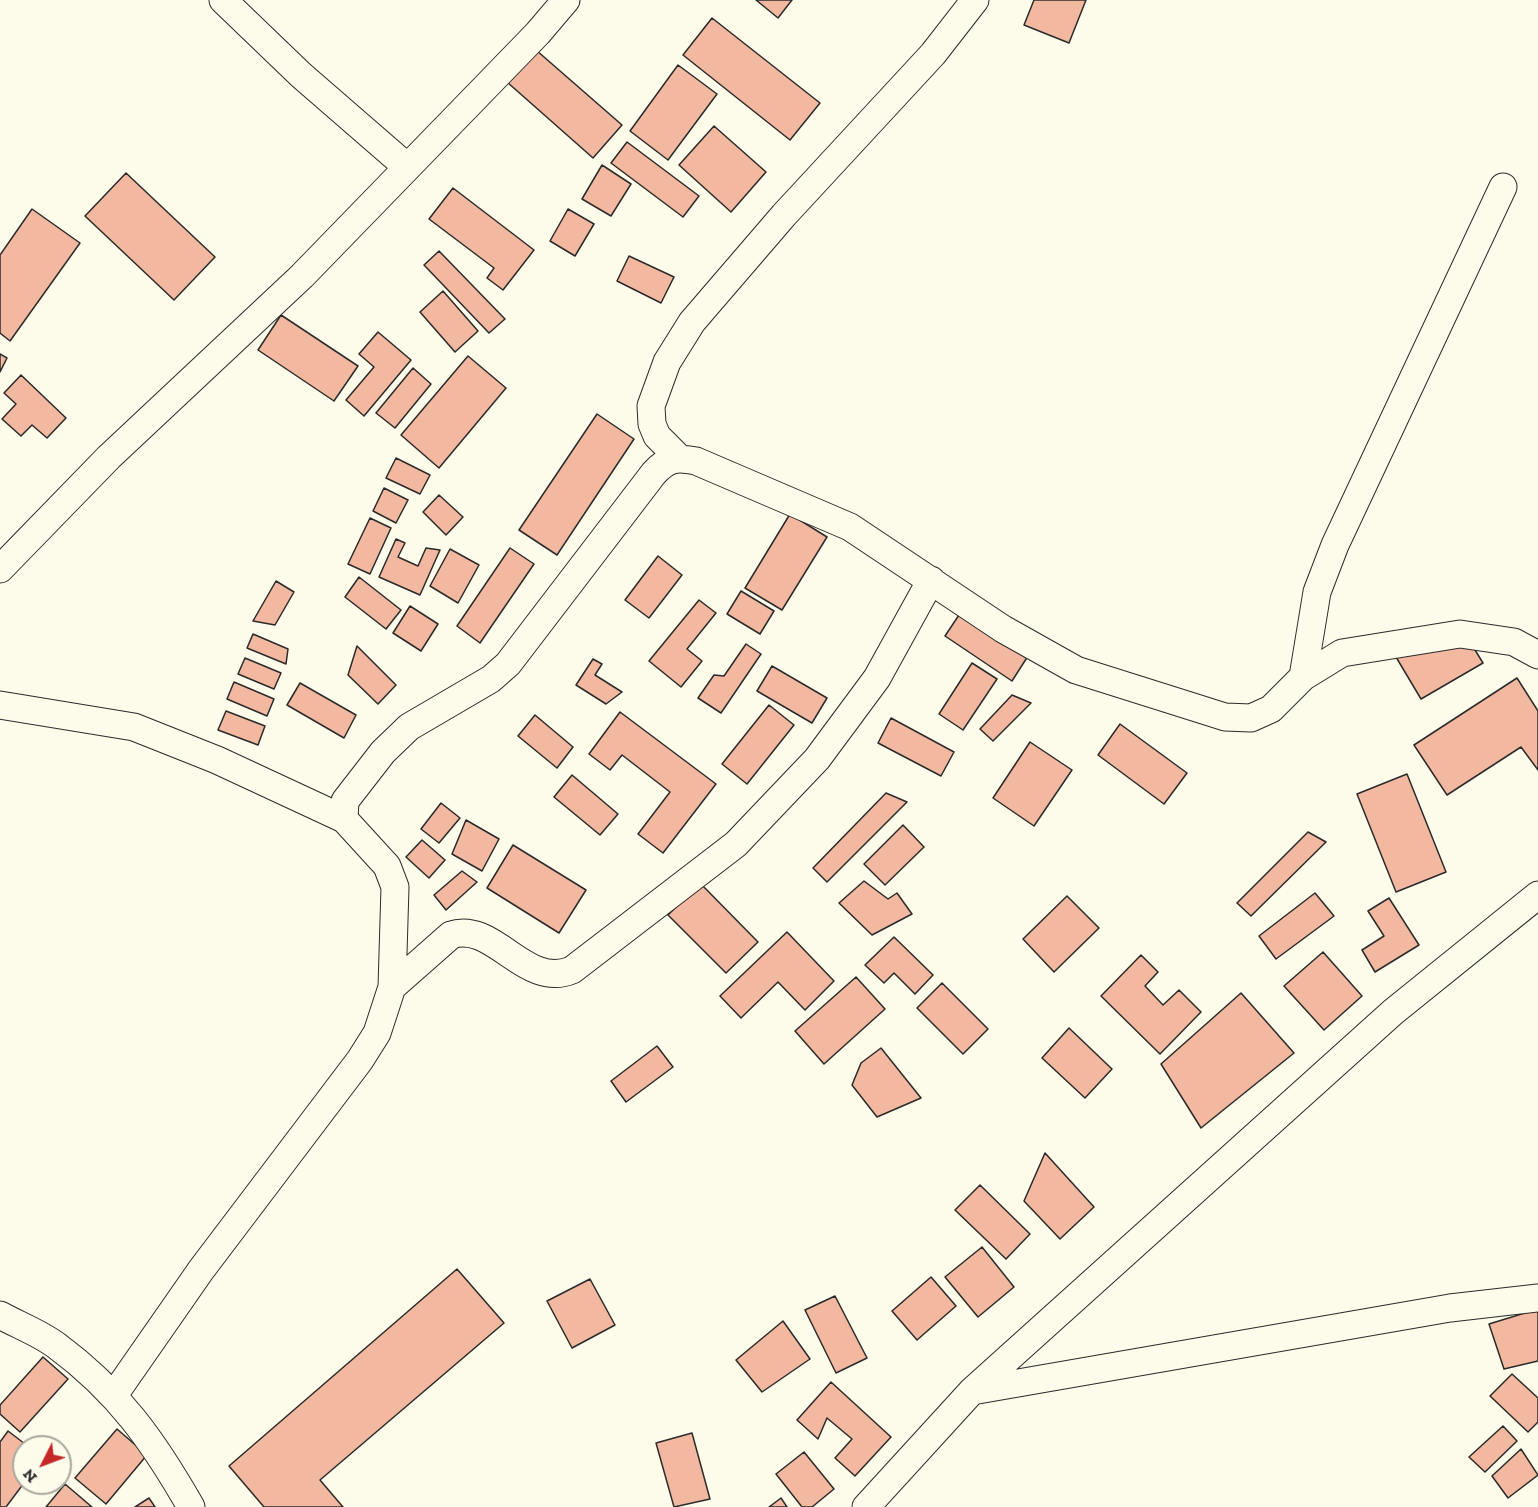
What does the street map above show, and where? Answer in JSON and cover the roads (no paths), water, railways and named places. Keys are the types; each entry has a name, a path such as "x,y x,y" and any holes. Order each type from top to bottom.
{"street":[{"path":"223,0 301,75 407,168"},
{"path":"0,569 109,457 302,276 538,33 566,0"},
{"path":"678,457 657,436 652,424 651,406 667,362 692,322 784,215 933,54 975,0"},
{"path":"1303,677 1317,592 1335,545 1503,187"},
{"path":"344,819 345,801 383,752 409,727 491,679 508,664 654,473 666,461 678,457 696,461 850,527 1004,629 1076,670 1225,717 1251,718 1271,709 1303,677 1342,653 1460,634 1514,642 1538,655"},
{"path":"392,987 451,935 460,932 483,938 532,969 552,975 572,970 736,844 817,759 878,678 931,580"},
{"path":"0,705 134,727 217,760 344,819 387,866 395,887 392,987 376,1033 360,1060 201,1270 114,1395"},
{"path":"866,1507 972,1391 1393,1012 1538,895"},
{"path":"972,1391 1450,1308 1538,1298"},
{"path":"0,1316 56,1345 114,1395 158,1449 191,1507"}]}
